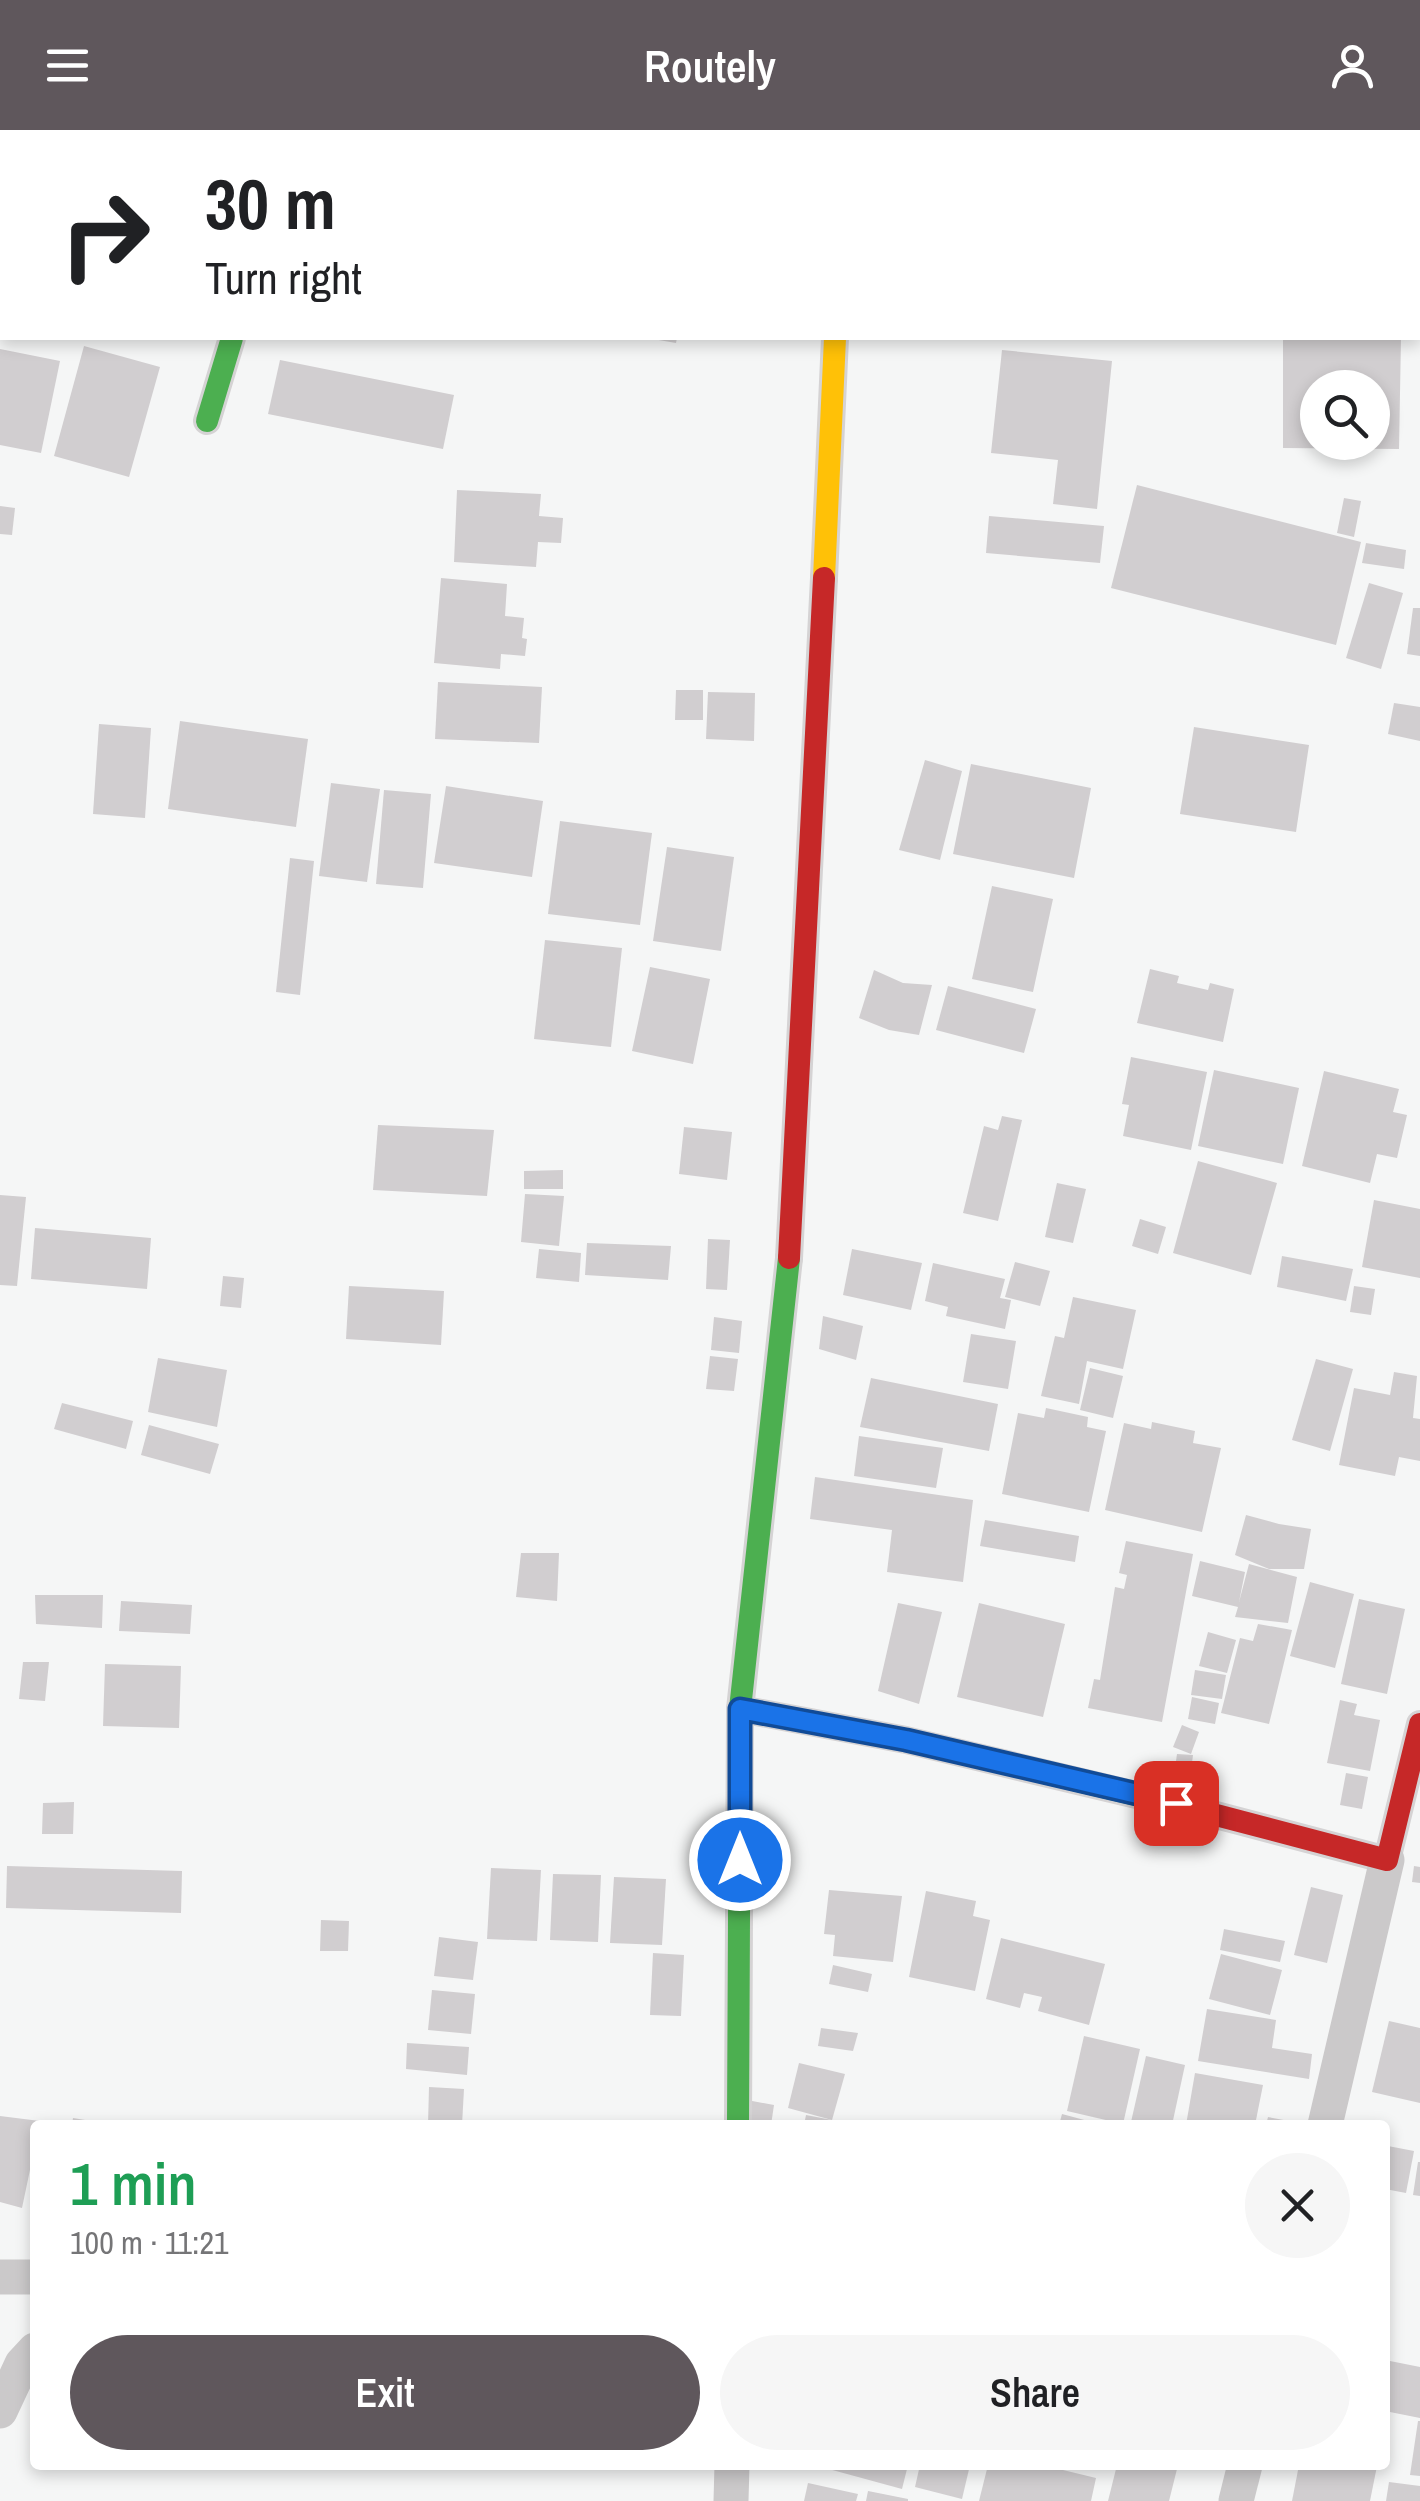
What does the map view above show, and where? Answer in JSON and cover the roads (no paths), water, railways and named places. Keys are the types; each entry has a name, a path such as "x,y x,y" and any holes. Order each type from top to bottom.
{"street":[{"path":"206,422 231,340"},
{"path":"738,2120 740,1709 793,1225 835,340"},
{"path":"740,1709 906,1740 1085,1780 1386,1860"},
{"path":"1326,2120 1386,1860 1417,1752 1420,1724"},
{"path":"0,2277 30,2277"},
{"path":"0,2411 30,2355"},
{"path":"731,2501 732,2470"},
{"path":"1236,2501 1244,2470"}]}
